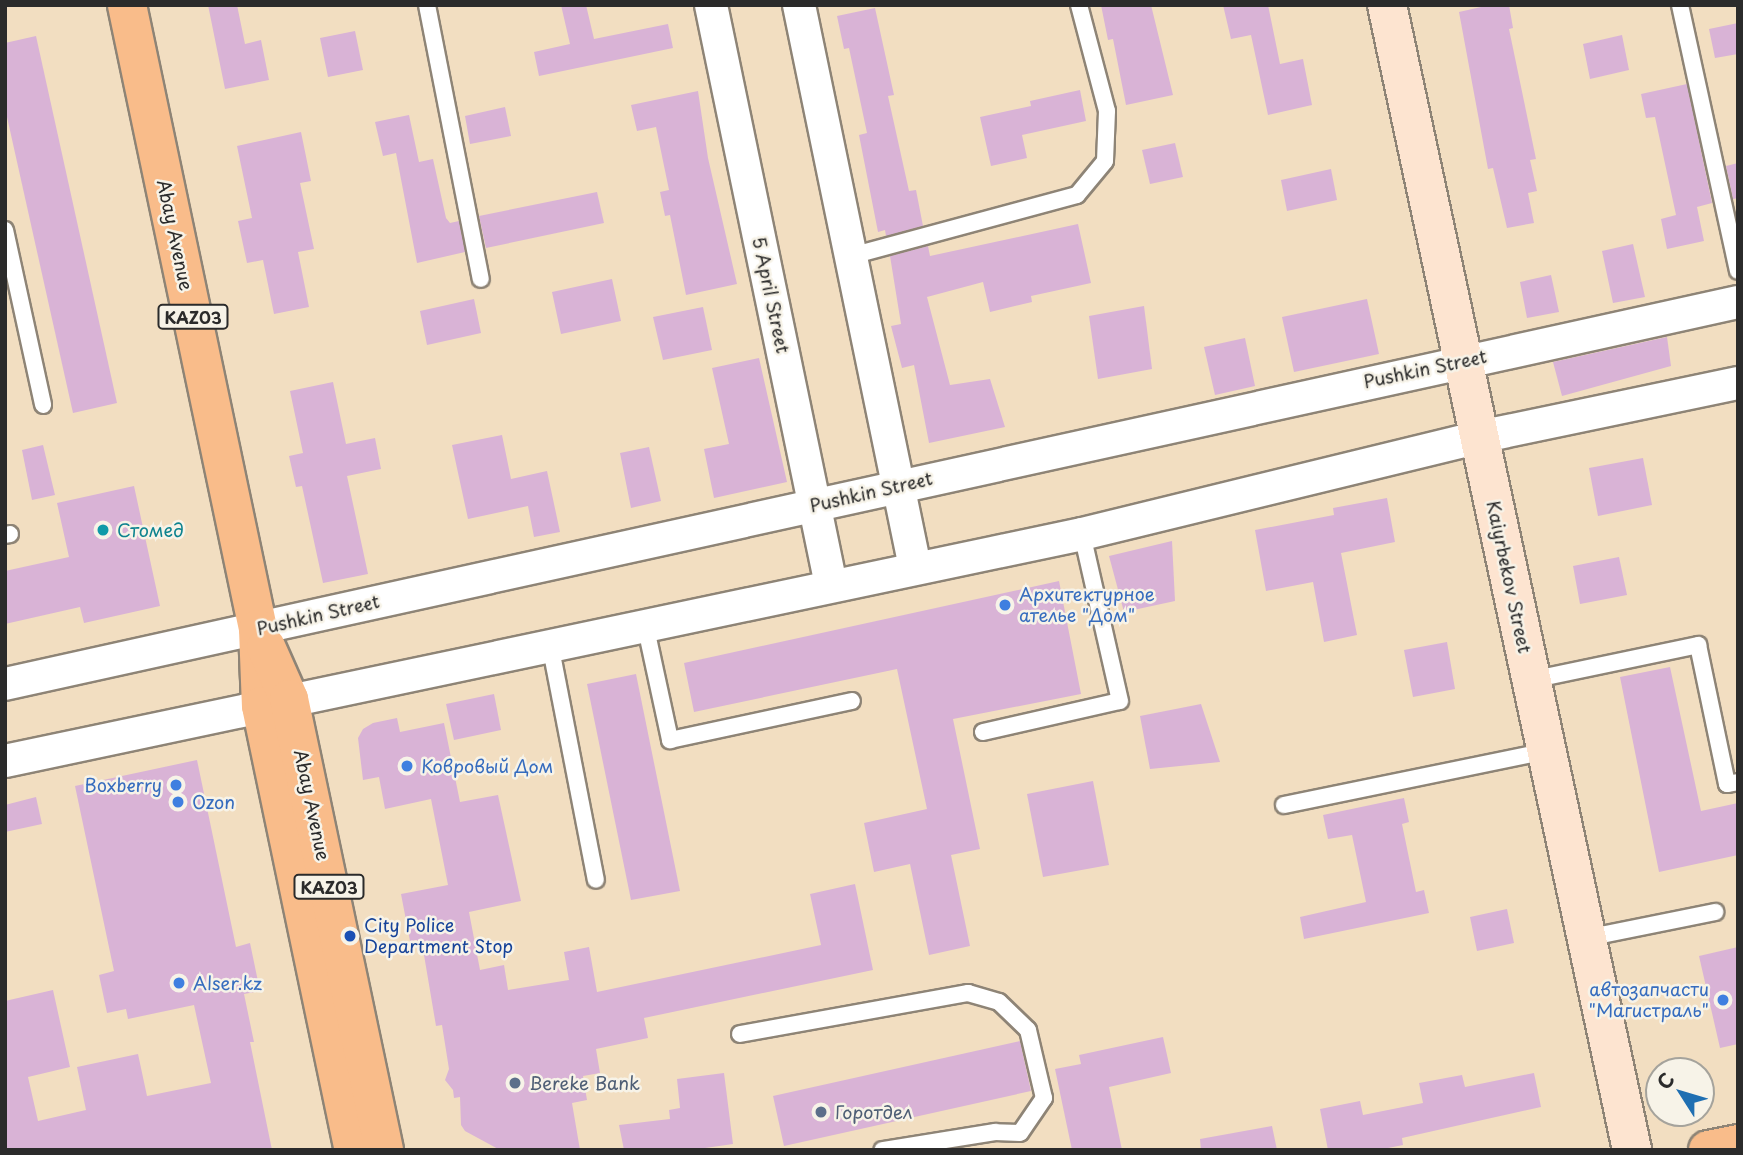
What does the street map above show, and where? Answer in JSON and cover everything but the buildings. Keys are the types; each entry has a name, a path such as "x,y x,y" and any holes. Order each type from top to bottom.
{"main road":[{"name":"Abay Avenue","path":"127,5 258,629 384,1150"},
{"name":"Kaiyrbekov Street","path":"1387,5 1632,1150"},
{"name":"Abay Avenue","path":"275,702 354,1150"},
{"path":"1708,1150 1738,1144"}],"street":[{"name":"5 April Street","path":"712,5 831,585"},
{"path":"799,5 915,567"},
{"name":"Pushkin Street","path":"5,684 1738,302"},
{"path":"5,761 915,567 1082,534 1479,437 1738,383"}],"lane":[{"path":"427,5 481,279"},
{"path":"850,256 1077,195 1105,161 1107,111 1079,5"},
{"path":"1681,5 1738,271"},
{"path":"5,230 43,405"},
{"path":"983,732 1121,701 1082,534"},
{"path":"645,624 670,740 852,701"},
{"path":"550,644 596,880"},
{"path":"1531,680 1698,645 1727,784 1738,782"},
{"path":"1284,805 1547,751"},
{"path":"1587,938 1715,912"},
{"path":"740,1034 968,993 999,1002 1028,1030 1044,1098 1020,1133 995,1132 882,1150"}],"place":[{"name":"Стомед","path":"103,530"},
{"name":"Архитектурное ателье \"Дом\"","path":"1005,605"},
{"name":"Ковровый Дом","path":"407,766"},
{"name":"Boxberry","path":"176,785"},
{"name":"Ozon","path":"178,802"},
{"name":"City Police Department Stop","path":"350,936"},
{"name":"Alser.kz","path":"179,983"},
{"name":"автозапчасти \"Магистраль\"","path":"1723,1000"},
{"name":"Bereke Bank","path":"515,1083"},
{"name":"Горотдел","path":"821,1112"}]}
